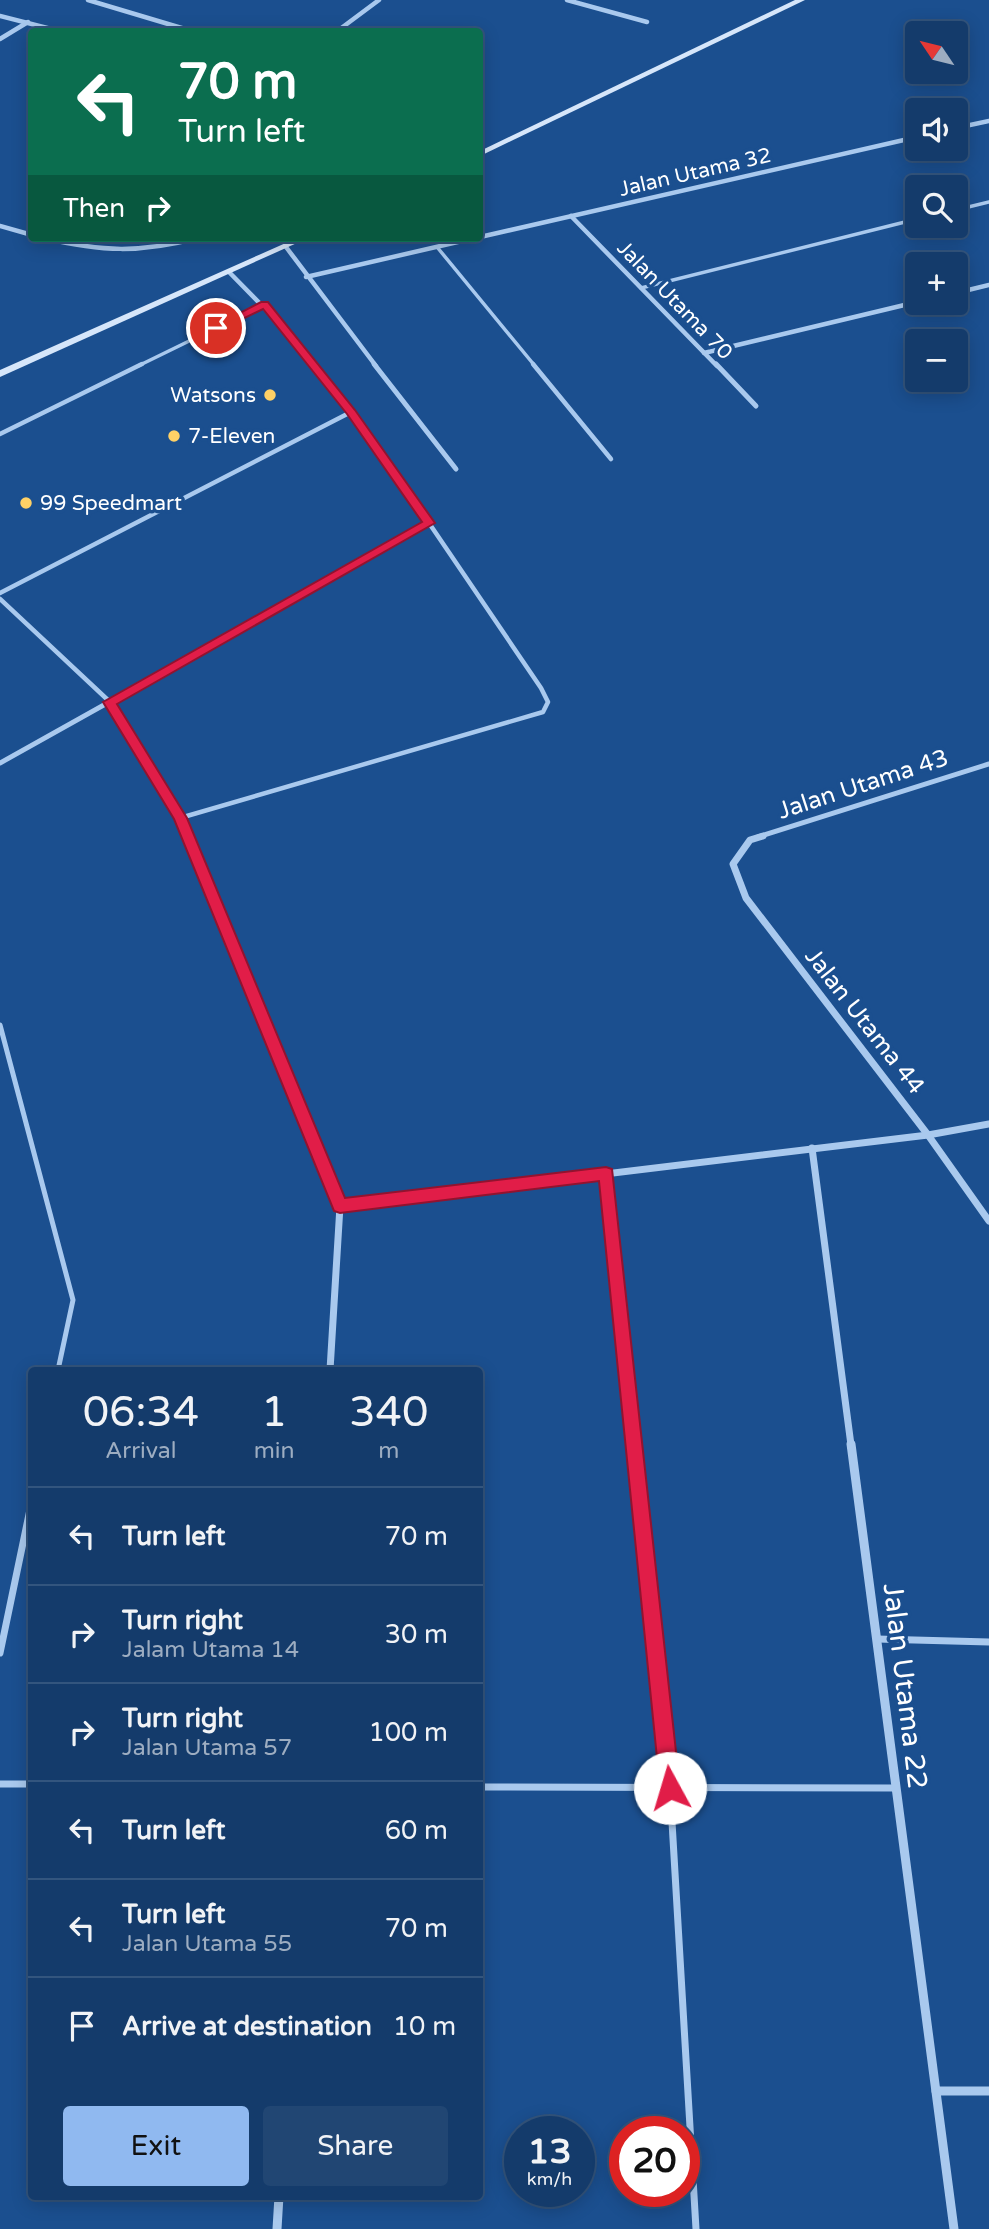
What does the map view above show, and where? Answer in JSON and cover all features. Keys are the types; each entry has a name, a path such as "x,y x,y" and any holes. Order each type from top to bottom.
{"street":[{"path":"88,0 182,28"},
{"path":"340,28 379,0"},
{"path":"567,0 647,22"},
{"path":"483,153 801,0"},
{"path":"0,16 49,28"},
{"path":"0,38 28,22"},
{"path":"968,125 989,121"},
{"name":"Jalan Utama 32","path":"483,236 905,140"},
{"name":"Jalan Utama 70","path":"571,216 756,406"},
{"path":"0,226 28,234"},
{"path":"63,242 117,253 159,249 184,242"},
{"path":"0,374 296,242"},
{"name":"Jalan Utama 32","path":"306,277 457,242"},
{"path":"286,247 306,277 456,469"},
{"path":"0,763 429,523 351,412 265,304 229,272"},
{"path":"968,290 989,285"},
{"path":"704,352 905,305"},
{"path":"110,702 180,818 340,1206 330,1367"},
{"name":"Jalan Utama 43","path":"750,840 989,764"},
{"name":"Jalan Utama 44","path":"750,840 733,864 746,898 928,1135 989,1221"},
{"path":"340,1206 928,1135 989,1124"},
{"name":"Jalan Utama 22","path":"812,1148 954,2229"},
{"path":"936,2091 989,2091"},
{"path":"277,2229 279,2200"}],"lane":[{"path":"968,207 989,202"},
{"path":"640,288 905,222"},
{"path":"437,247 611,459"},
{"path":"0,434 265,304"},
{"path":"0,593 351,412"},
{"path":"180,818 544,712 548,702 541,688 429,523"},
{"path":"0,599 110,702"},
{"path":"0,1025 73,1300 59,1367"},
{"path":"606,1174 670,1788 696,2229"},
{"path":"0,1653 28,1519"},
{"path":"877,1639 989,1642"},
{"path":"0,1784 28,1784"},
{"path":"483,1787 896,1788"}],"place":[{"name":"Watsons","path":"270,395"},
{"name":"7-Eleven","path":"174,436"},
{"name":"99 Speedmart","path":"26,503"}],"route":[{"path":"216,328 265,304 351,412 429,523 110,702 180,818 340,1206 606,1174 670,1788"}]}
